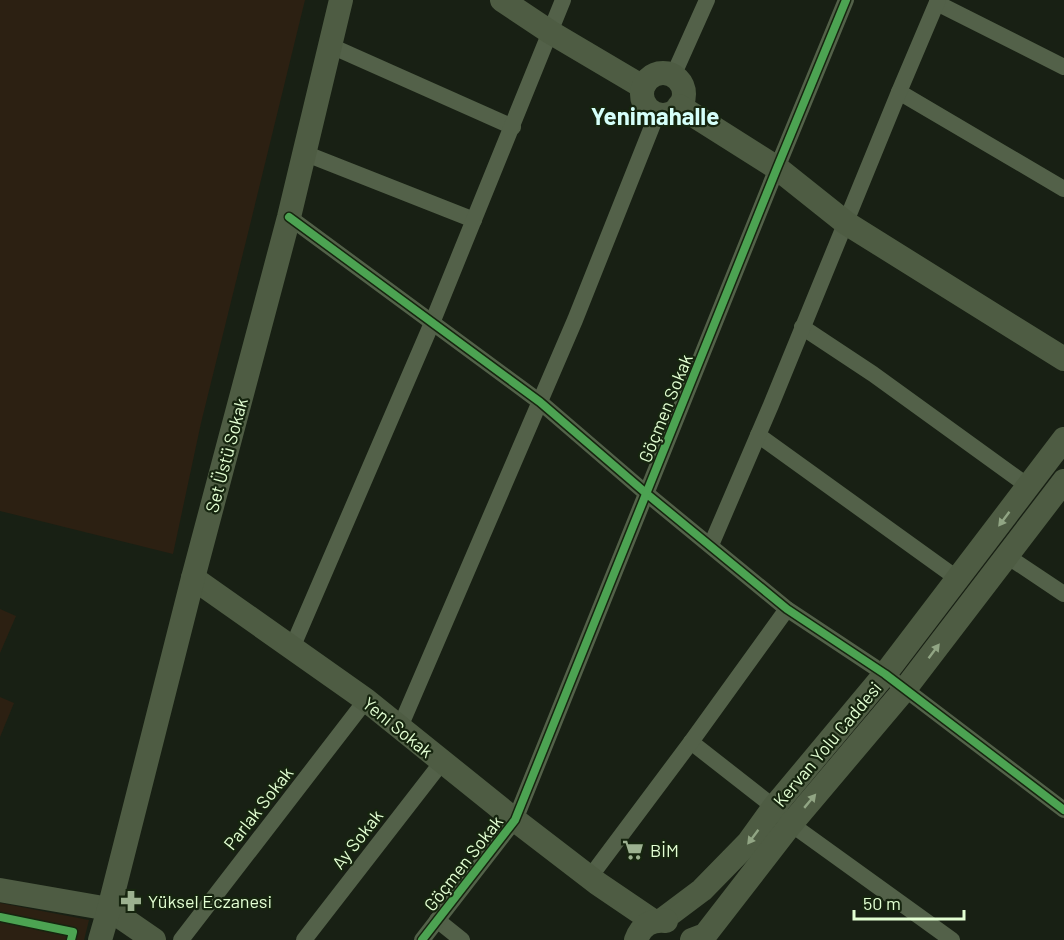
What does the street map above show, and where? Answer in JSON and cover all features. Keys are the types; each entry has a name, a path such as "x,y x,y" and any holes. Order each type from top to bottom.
{"street":[{"name":"Set Üstü Sokak","path":"100,940 289,217 341,0"},
{"path":"502,0 550,32 643,87"},
{"path":"292,648 432,323 563,0"},
{"path":"673,76 707,0"},
{"name":"Göçmen Sokak","path":"422,940 516,820 846,0"},
{"path":"711,545 938,2 1064,67"},
{"path":"331,46 513,127"},
{"path":"400,728 668,110 682,100 682,86 673,76 664,73 655,74 643,87 642,98 651,111 668,110 777,168 846,223 1064,359"},
{"path":"899,92 1064,189"},
{"path":"304,153 474,220"},
{"path":"289,217 540,402 787,609 885,674 1064,810"},
{"path":"802,327 873,374 1028,486"},
{"path":"758,435 958,579"},
{"name":"Kervan Yolu Caddesi","path":"692,940 705,935 783,815 885,674 1064,439"},
{"name":"Kervan Yolu Caddesi","path":"636,939 646,925 658,921 702,890 748,843 783,815 905,689 1064,481"},
{"path":"1007,556 1064,594"},
{"name":"Yeni Sokak","path":"193,578 366,700 594,880"},
{"path":"594,880 787,609"},
{"name":"Parlak Sokak","path":"181,940 366,700"},
{"path":"691,742 783,815 952,940"},
{"name":"Ay Sokak","path":"304,940 442,762"},
{"path":"594,880 658,921 671,922 684,933 686,940"},
{"path":"594,880 636,939"},
{"path":"0,890 109,909 154,940"},
{"path":"437,920 462,940"}],"shaded area":[{"path":"0,0 305,0 201,423 173,554 0,511"},
{"path":"0,609 16,616 0,653"},
{"path":"0,697 14,703 0,737"},
{"path":"0,903 89,920 84,940 0,940"}],"cycle path":[{"path":"422,940 515,820 846,0"},
{"path":"289,217 540,402 787,609 885,674 1064,810"},
{"path":"0,917 73,932 71,940"}],"place":[{"name":"BİM","path":"633,850"},
{"name":"Yüksel Eczanesi","path":"131,901"}],"district":[{"name":"Yenimahalle","path":"655,115"}]}
